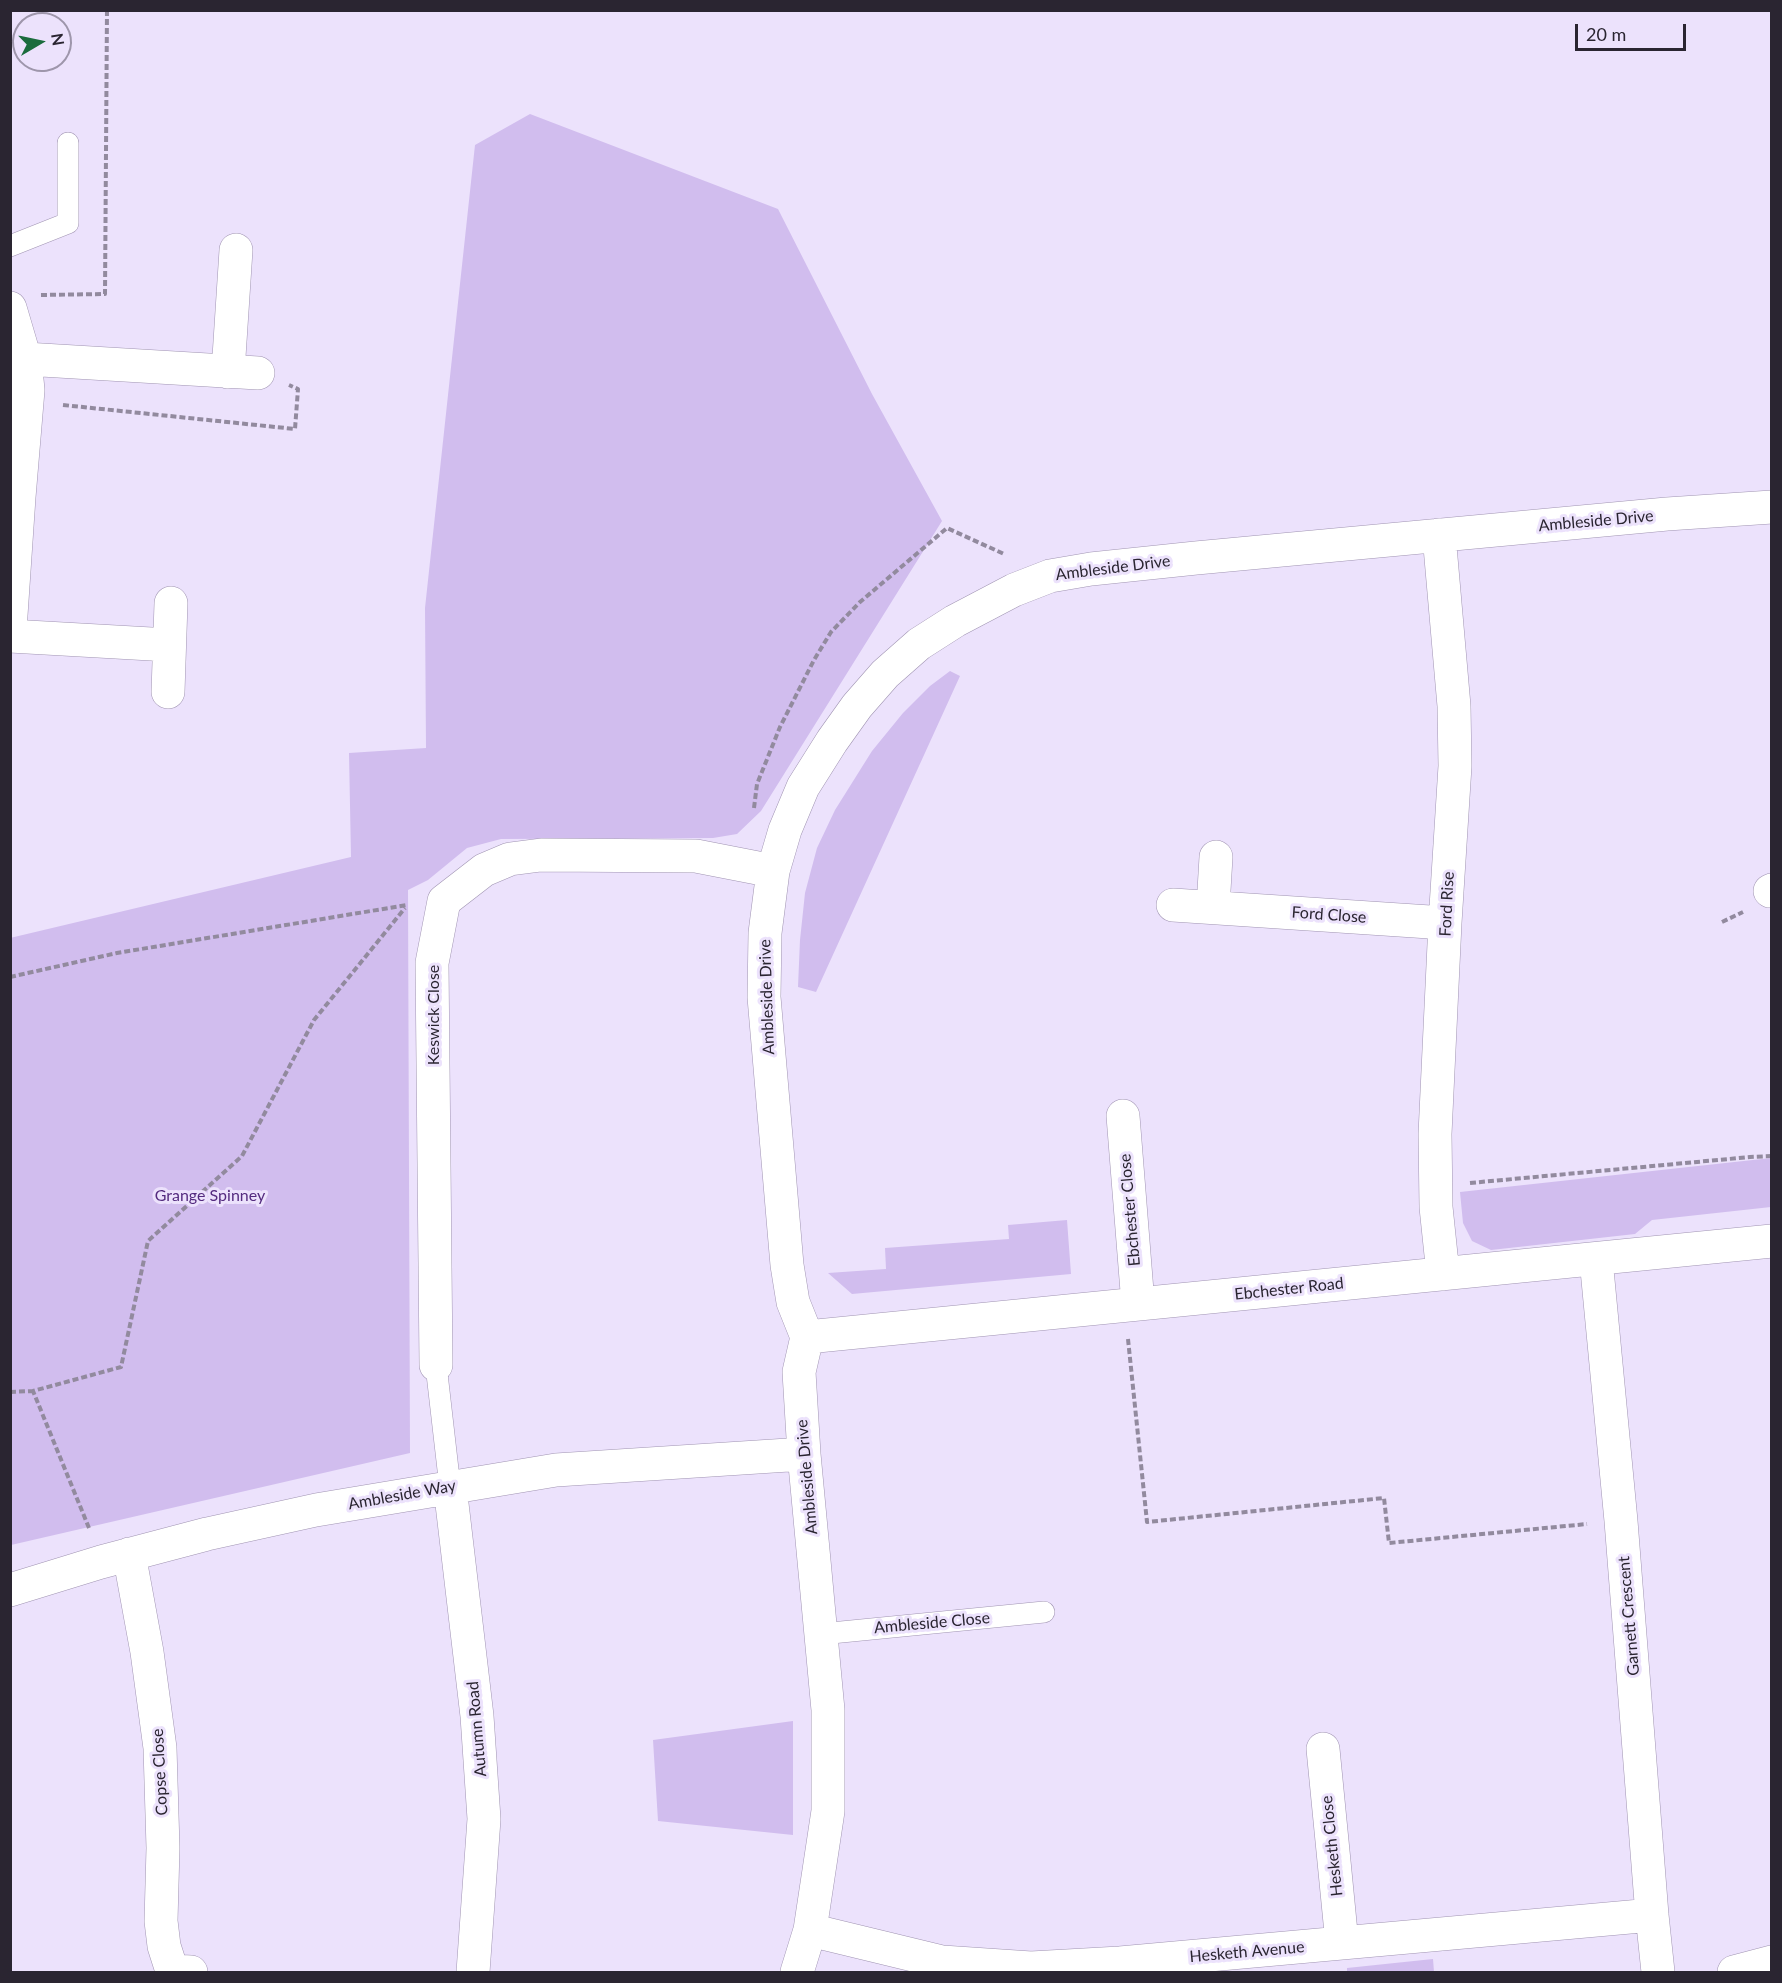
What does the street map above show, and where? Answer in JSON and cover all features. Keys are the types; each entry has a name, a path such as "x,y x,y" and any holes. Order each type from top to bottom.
{"street":[{"path":"25,359 243,373 236,250"},
{"path":"10,308 25,359 28,390 15,496 10,630"},
{"name":"Ambleside Drive","path":"797,1972 810,1930 828,1811 828,1710 804,1454 799,1372 807,1337 793,1302 787,1265 764,997 765,933 773,871 785,830 803,787 857,706 885,674 919,644 955,621 1014,590 1050,576 1090,569 1439,535 1667,514 1772,507"},
{"name":"Ford Rise","path":"1439,535 1455,706 1455,766 1445,923 1436,1134 1436,1208 1443,1274"},
{"path":"168,692 171,603"},
{"path":"10,636 169,645"},
{"path":"444,901 484,870 510,859 541,855 696,856 773,871"},
{"path":"1213,907 1216,857"},
{"name":"Keswick Close","path":"436,1365 432,963 444,901"},
{"name":"Ford Close","path":"1173,905 1445,923"},
{"name":"Ebchester Close","path":"1123,1116 1131,1305"},
{"name":"Ebchester Road","path":"807,1337 1772,1241"},
{"name":"Garnett Crescent","path":"1596,1259 1621,1521 1658,1972"},
{"name":"Ambleside Way","path":"10,1590 115,1558 207,1534 316,1510 450,1487 556,1470 804,1454"},
{"name":"Autumn Road","path":"450,1487 477,1716 484,1819 473,1972"},
{"name":"Copse Close","path":"115,1558 147,1652 160,1748 164,1848 160,1921 164,1946 177,1972"},
{"name":"Hesketh Close","path":"1323,1749 1342,1943"},
{"name":"Hesketh Avenue","path":"810,1930 942,1962 1030,1968 1120,1968 1342,1943 1652,1915"},
{"path":"1734,1972 1772,1962"}],"lane":[{"path":"10,246 68,223 68,143"},
{"path":"436,1365 450,1487"},
{"name":"Ambleside Close","path":"821,1634 1044,1612"}],"path":[{"path":"26,403 72,405 295,429 298,389 243,373"},
{"path":"10,977 117,953 444,901"},
{"path":"10,1392 33,1391 121,1367 148,1241 242,1156 314,1020 408,905"},
{"path":"1436,1186 1750,1156 1772,1156"},
{"path":"1131,1305 1147,1522 1384,1498 1389,1543 1621,1521"},
{"path":"33,1391 115,1558"}],"green space":[{"name":"Grange Spinney","path":"530,114 778,209 872,394 942,521 761,811 737,834 713,838 501,839 467,848 428,880 408,890 410,1453 11,1545 10,938 351,857 349,753 426,748 425,608 475,145"},
{"path":"950,671 960,676 816,992 798,987 805,893 817,848 835,810 872,751 903,713 930,686"},
{"path":"1771,1158 1771,1207 1652,1220 1635,1234 1491,1250 1472,1241 1463,1223 1460,1192"},
{"path":"1067,1220 1071,1274 852,1294 828,1273 886,1269 885,1248 1009,1239 1008,1225"},
{"path":"793,1721 793,1835 658,1821 653,1740"},
{"path":"1433,1959 1434,1972 1347,1972 1347,1968"}]}
